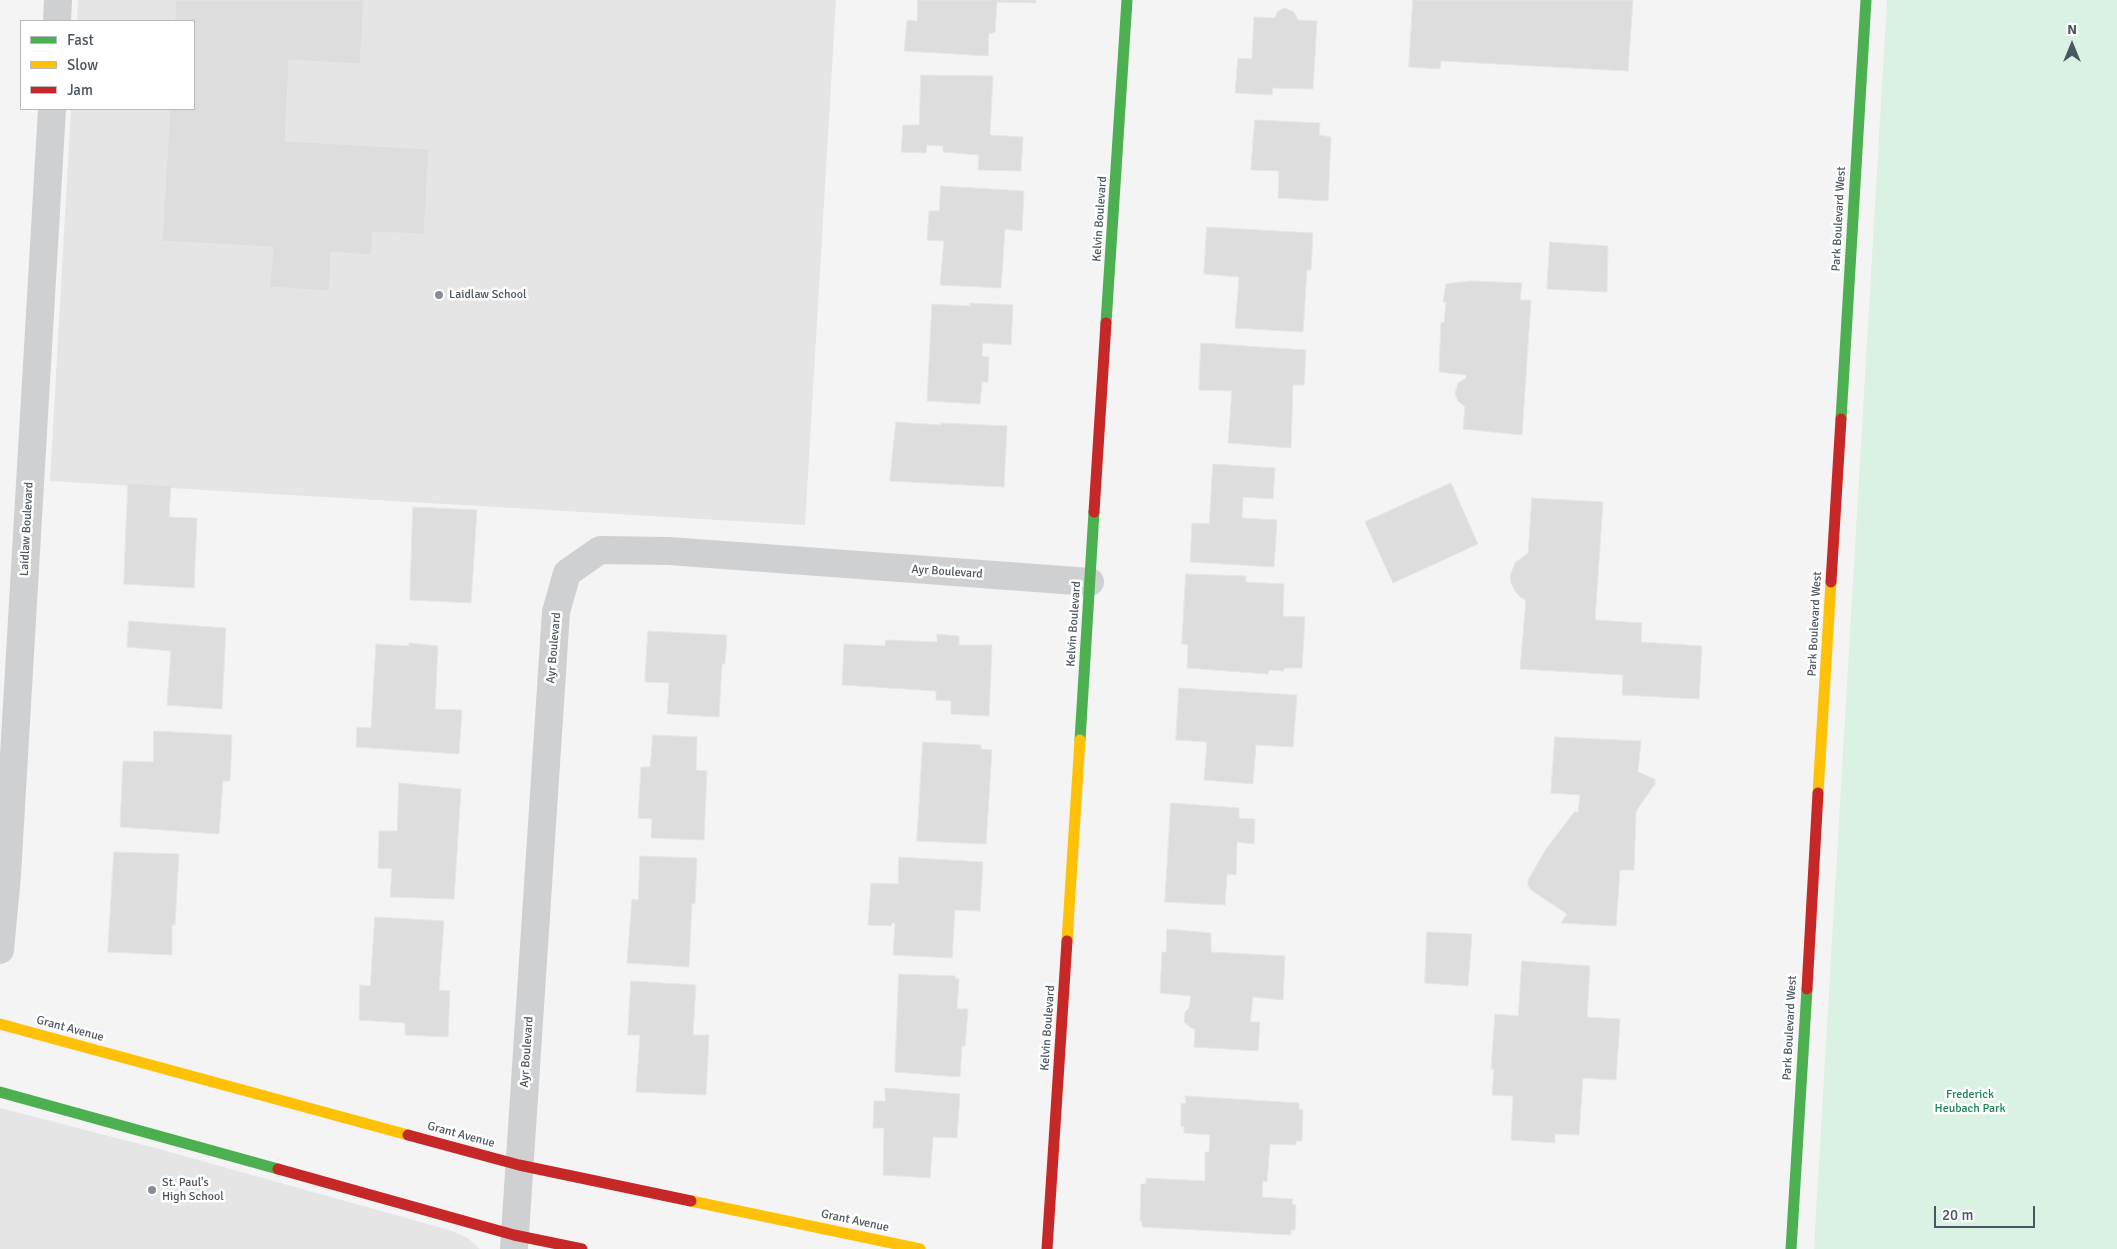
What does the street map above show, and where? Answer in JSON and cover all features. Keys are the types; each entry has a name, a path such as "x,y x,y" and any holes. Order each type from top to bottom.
{"street":[{"path":"57,20 58,0"},
{"name":"Kelvin Boulevard","path":"1047,1249 1127,0"},
{"name":"Park Boulevard West","path":"1791,1249 1866,0"},
{"name":"Laidlaw Boulevard","path":"0,950 8,857 52,110"},
{"name":"Ayr Boulevard","path":"514,1242 556,612 567,573 600,550 669,551 1090,582"},
{"name":"Grant Avenue","path":"0,1024 519,1165 920,1249"},
{"path":"0,1092 514,1242 582,1249"}],"shaded area":[{"name":"Laidlaw School","path":"78,0 836,0 805,525 50,481 71,110 195,110 195,20 77,20"},
{"name":"St. Paul's High School","path":"0,1108 159,1149 449,1230 468,1238 480,1249 0,1249"}],"green space":[{"name":"Frederick Heubach Park","path":"1887,0 2117,0 2117,1249 1814,1249"}],"building":[{"path":"176,0 364,0 360,64 289,60 285,141 429,149 424,234 373,232 371,255 331,252 329,291 270,287 273,247 162,241 170,110 195,110 195,20 175,20"},
{"path":"918,0 1036,0 1036,3 997,2 995,32 989,34 988,56 904,51 907,20 917,21"},
{"path":"1413,0 1633,0 1628,71 1441,61 1440,69 1409,67"},
{"path":"1285,8 1294,12 1298,20 1317,21 1313,89 1273,88 1272,95 1235,93 1238,58 1252,59 1254,17 1275,18 1277,12"},
{"path":"921,75 993,76 990,135 1023,137 1021,171 978,170 979,155 943,152 943,146 927,145 926,153 901,152 903,125 919,125"},
{"path":"1255,120 1320,123 1319,135 1331,137 1328,201 1278,198 1279,171 1251,170"},
{"path":"941,186 1024,191 1022,231 1005,229 1001,288 940,285 944,241 927,240 929,211 939,211"},
{"path":"1207,227 1313,233 1311,270 1307,270 1303,332 1235,328 1239,277 1204,274"},
{"path":"1550,242 1608,246 1607,292 1547,289"},
{"path":"1471,281 1522,283 1520,300 1531,300 1522,435 1463,429 1465,407 1458,401 1455,393 1458,383 1466,378 1466,375 1439,372 1441,322 1444,323 1446,302 1443,302 1446,284"},
{"path":"970,303 1013,305 1011,345 983,343 982,356 989,357 988,382 982,382 980,404 927,401 932,304 970,306"},
{"path":"1201,343 1306,350 1304,385 1293,385 1291,448 1228,443 1232,391 1199,390"},
{"path":"896,422 1007,426 1004,487 890,481"},
{"path":"1213,464 1275,468 1273,499 1243,497 1242,518 1277,520 1274,567 1190,562 1192,523 1209,524"},
{"path":"128,483 171,486 169,517 197,518 194,588 124,584"},
{"path":"1451,483 1478,544 1393,583 1365,522"},
{"path":"1532,498 1603,502 1595,620 1642,623 1641,642 1702,646 1699,699 1622,695 1623,675 1520,669 1526,600 1515,591 1510,576 1515,563 1528,553"},
{"path":"413,507 477,510 471,603 410,600"},
{"path":"1186,574 1246,576 1246,582 1284,584 1283,616 1305,617 1302,668 1284,668 1284,671 1269,670 1268,674 1187,668 1188,645 1182,644"},
{"path":"129,621 226,628 222,709 167,705 171,651 127,647"},
{"path":"648,631 727,635 725,664 722,664 719,717 667,714 669,683 645,682"},
{"path":"937,634 959,636 959,645 992,645 989,716 951,714 951,701 936,700 936,691 842,685 844,644 885,646 886,640 937,642"},
{"path":"409,643 438,646 435,709 462,710 459,754 356,747 357,727 371,728 376,644 409,646"},
{"path":"1179,688 1297,695 1293,747 1256,745 1253,784 1204,780 1207,742 1176,740"},
{"path":"154,731 232,735 230,781 223,781 219,834 120,827 123,761 153,762"},
{"path":"653,735 697,737 696,770 707,771 704,840 651,838 652,819 638,818 641,767 650,767"},
{"path":"1555,737 1641,741 1638,772 1655,779 1655,784 1636,811 1634,870 1620,870 1616,926 1561,923 1567,914 1531,890 1528,885 1528,880 1546,849 1575,811 1578,813 1580,795 1551,793"},
{"path":"923,742 981,745 981,749 992,750 986,844 917,841"},
{"path":"399,783 461,789 454,899 390,897 392,869 378,868 379,831 397,831"},
{"path":"1171,803 1239,808 1239,818 1255,819 1254,844 1237,842 1236,875 1227,874 1225,905 1165,902"},
{"path":"114,852 179,854 175,925 172,925 172,955 108,952"},
{"path":"640,856 697,858 695,904 692,903 689,967 627,963 632,899 638,900"},
{"path":"899,857 983,862 980,911 955,910 952,958 893,955 895,923 892,923 891,926 868,925 871,883 898,884"},
{"path":"375,917 444,921 439,990 450,991 448,1037 405,1035 405,1023 359,1020 360,985 370,986"},
{"path":"1167,929 1211,933 1211,952 1285,956 1283,1000 1253,997 1250,1022 1260,1022 1258,1051 1194,1047 1195,1029 1184,1022 1185,1012 1189,1008 1191,996 1160,993 1162,952 1166,952"},
{"path":"1427,932 1472,934 1468,986 1425,983"},
{"path":"1522,961 1590,966 1587,1017 1620,1019 1616,1080 1583,1078 1579,1135 1555,1134 1555,1143 1511,1140 1513,1096 1492,1095 1494,1069 1491,1069 1495,1014 1518,1016"},
{"path":"899,974 955,976 955,979 959,979 957,1009 968,1009 965,1046 962,1046 960,1077 895,1072"},
{"path":"631,981 696,985 693,1035 709,1035 706,1095 636,1092 640,1035 628,1035"},
{"path":"885,1088 960,1094 957,1138 933,1137 930,1178 883,1175 884,1128 873,1128 874,1101 885,1101"},
{"path":"1185,1096 1299,1103 1299,1109 1303,1110 1302,1141 1296,1141 1296,1145 1270,1144 1267,1182 1263,1181 1262,1197 1293,1199 1292,1204 1296,1205 1295,1230 1291,1230 1291,1235 1142,1227 1142,1221 1140,1221 1141,1184 1146,1184 1146,1178 1205,1181 1205,1152 1209,1152 1210,1135 1184,1133 1184,1126 1181,1126 1181,1104 1186,1103"}],"traffic: fast":[{"path":"1106,323 1127,0"},
{"path":"1841,419 1866,0"},
{"path":"1080,740 1094,512"},
{"path":"1791,1249 1807,989"},
{"path":"0,1092 278,1169"}],"traffic: slow":[{"path":"1818,793 1831,582"},
{"path":"1067,941 1080,740"},
{"path":"0,1024 408,1135"},
{"path":"691,1201 920,1249"}],"traffic: jam":[{"path":"1094,512 1106,323"},
{"path":"1831,582 1841,419"},
{"path":"1807,989 1818,793"},
{"path":"1047,1249 1067,941"},
{"path":"408,1135 519,1165 691,1201"},
{"path":"278,1169 514,1235 582,1249"}],"place":[{"name":"Laidlaw School","path":"439,295"},
{"name":"St. Paul's High School","path":"152,1190"}]}
